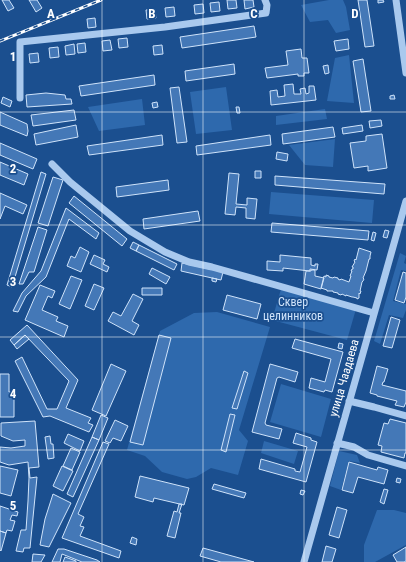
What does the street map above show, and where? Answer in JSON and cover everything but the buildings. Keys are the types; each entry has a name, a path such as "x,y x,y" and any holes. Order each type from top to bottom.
{"street":[{"path":"20,98 20,42 164,27 266,13 267,5 265,0"},
{"path":"396,0 406,73"},
{"path":"52,164 70,182 130,232 165,252 188,262 212,267 374,313"},
{"name":"улица Чаадаева","path":"304,562 406,201"},
{"path":"349,401 406,416"},
{"path":"337,443 354,447 368,455 406,466"}],"green space":[{"path":"329,0 343,0 346,7 350,30 336,33 328,20 310,22 301,5"},
{"path":"349,55 354,103 327,101 335,58"},
{"path":"226,87 232,130 196,134 190,92"},
{"path":"142,99 145,125 99,131 88,107"},
{"path":"325,109 327,119 276,125 276,116"},
{"path":"335,139 333,167 305,165 289,145"},
{"path":"271,192 374,200 372,223 269,214"},
{"path":"400,253 406,256 404,263 406,264 406,271 401,270 393,301 406,304 406,310 403,318 389,315 380,344 374,341"},
{"name":"Сквер целинников","path":"281,289 356,309 347,340 272,320"},
{"path":"217,312 270,327 239,430 248,441 238,475 211,468 196,477 187,479 162,472 145,456 127,450 160,331 194,313"},
{"path":"281,384 331,399 321,437 270,422"},
{"path":"264,441 298,451 294,464 261,453"},
{"path":"339,451 357,455 360,463 349,461 341,490 330,486"},
{"path":"377,510 394,510 406,513 406,545 375,562 364,562 364,545"}],"railway":[{"path":"0,41 101,0"}]}
